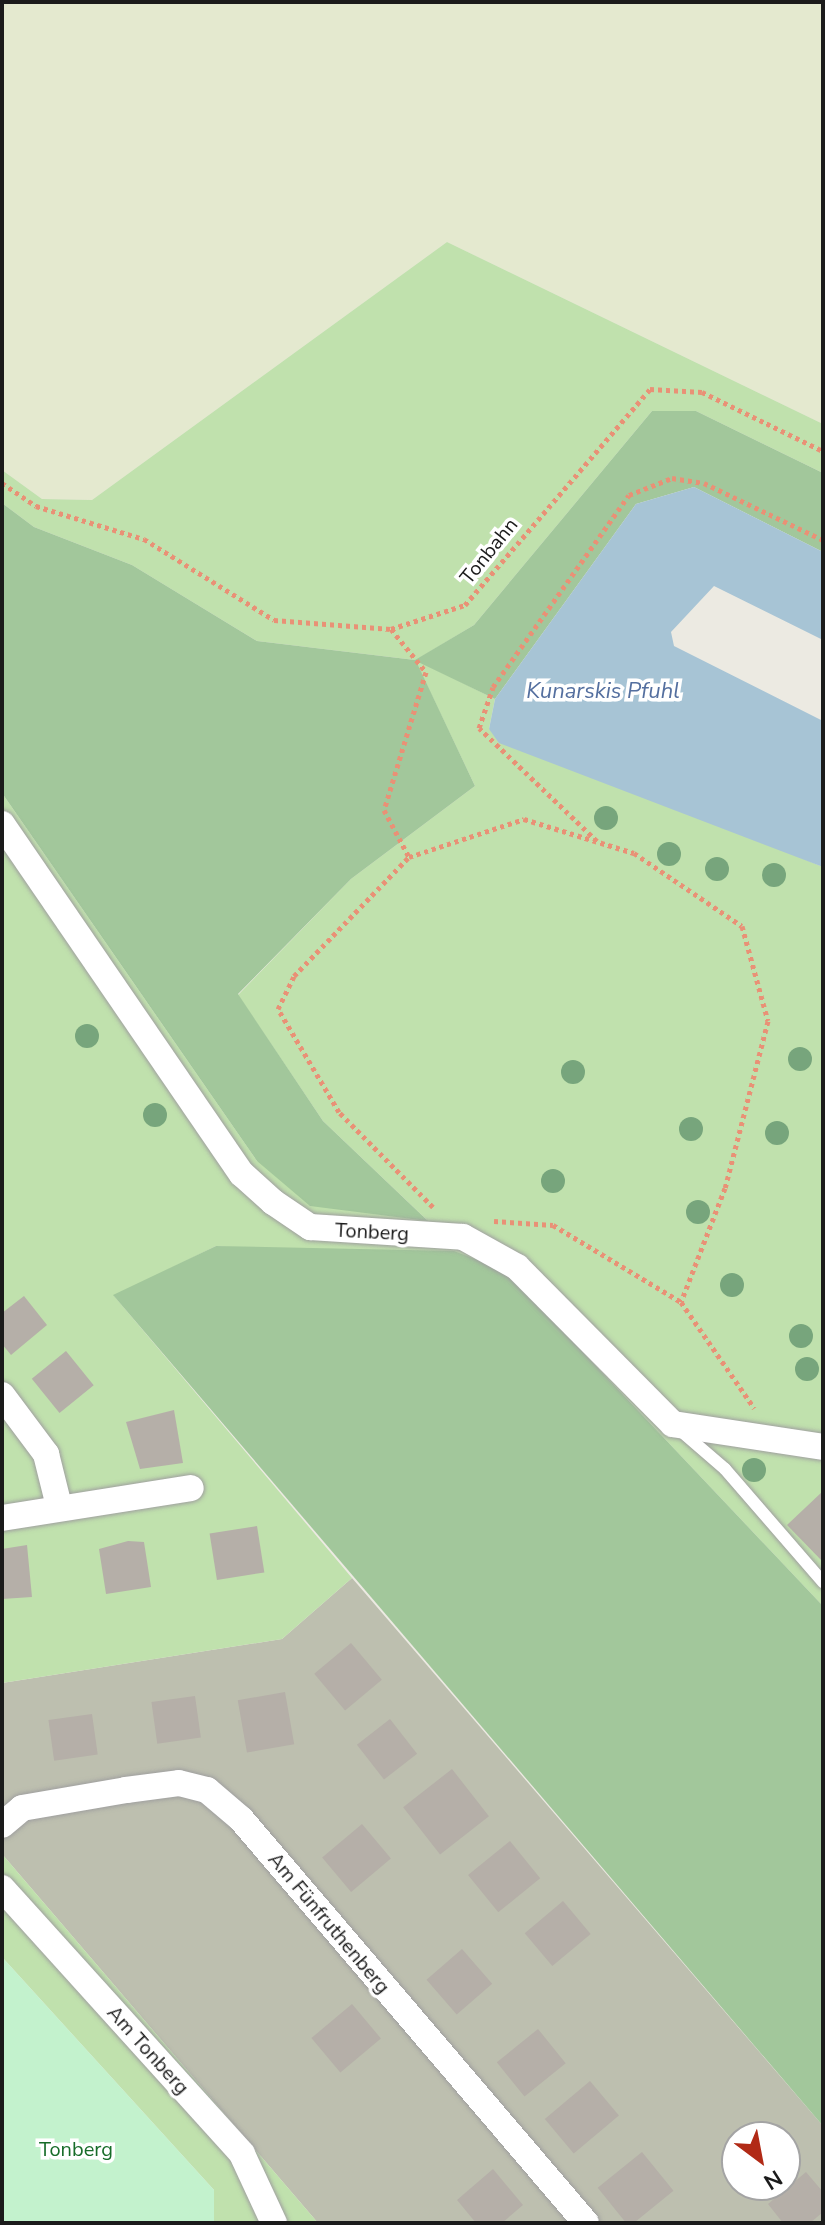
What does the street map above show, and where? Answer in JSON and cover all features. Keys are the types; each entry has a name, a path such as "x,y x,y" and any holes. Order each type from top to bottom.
{"street":[{"name":"Tonberg","path":"2,824 242,1174 273,1202 310,1227 463,1237 517,1267 673,1424"},
{"path":"2,1395 46,1454 59,1506"},
{"path":"673,1424 823,1447"},
{"path":"2,1518 59,1506 191,1488"},
{"name":"Am Fünfruthenberg","path":"2,1825 22,1808 126,1790 179,1783 207,1790 241,1819 586,2223"},
{"name":"Am Tonberg","path":"2,1888 242,2154 274,2223"}],"lane":[{"path":"673,1424 725,1469 823,1582"}],"path":[{"name":"Tonbahn","path":"2,483 36,506 144,539 274,620 391,629 465,605 650,389 702,392 823,451"},
{"path":"598,842 479,728 493,687 629,495 672,478 704,483 823,540"},
{"path":"391,629 426,672 384,810 409,857"},
{"path":"681,1302 725,1188 768,1021 742,926 634,853 524,819 409,857 294,976 278,1009 339,1112 463,1237 496,1219 553,1225 681,1302 745,1388 757,1416 752,1437"}],"shaded area":[{"path":"2,2 823,2 823,424 447,242 92,500 42,499 2,470"},
{"path":"352,1578 823,2126 823,2223 318,2223 2,1854 2,1683 282,1639"}],"green space":[{"path":"447,242 823,424 823,473 696,411 652,411 474,625 416,660 495,699 489,729 823,867 823,1606 506,1271 216,1246 114,1296 352,1578 282,1639 2,1683 2,793 257,1161 427,1220 323,1121 238,995 351,879 475,786 415,660 257,641 132,565 34,527 2,503 2,470 42,499 92,500"},
{"path":"652,411 696,411 823,473 823,552 694,487 636,504 495,699 416,661 475,786 351,879 238,994 323,1121 428,1221 310,1206 257,1161 2,793 2,503 34,527 132,565 257,641 415,660 474,625"},
{"path":"216,1246 454,1251 506,1271 823,1606 823,2126 113,1295"},
{"path":"2,1854 318,2223 214,2223 214,2190 2,1957"},
{"name":"Tonberg","path":"2,1957 214,2190 214,2223 2,2223"}],"water":[{"name":"Kunarskis Pfuhl","path":"694,487 823,552 823,640 714,586 671,632 674,646 823,721 823,867 499,743 489,729 495,699 636,504"}],"building":[{"path":"24,1296 47,1325 11,1355 2,1344 2,1313"},
{"path":"66,1351 94,1385 59,1413 32,1379"},
{"path":"174,1410 183,1463 140,1469 126,1422"},
{"path":"823,1491 823,1562 787,1525"},
{"path":"257,1526 264,1572 217,1580 210,1534"},
{"path":"128,1541 144,1542 151,1587 106,1594 99,1549"},
{"path":"27,1545 32,1597 2,1599 2,1549"},
{"path":"351,1643 382,1680 345,1711 314,1674"},
{"path":"285,1692 294,1744 247,1753 238,1700"},
{"path":"195,1696 201,1738 157,1744 151,1702"},
{"path":"92,1714 98,1755 54,1761 48,1720"},
{"path":"390,1719 417,1754 384,1780 357,1745"},
{"path":"452,1769 489,1816 440,1854 403,1807"},
{"path":"362,1824 391,1858 351,1892 322,1857"},
{"path":"510,1841 540,1878 498,1912 468,1875"},
{"path":"563,1901 591,1934 552,1966 525,1933"},
{"path":"462,1949 492,1984 457,2015 427,1980"},
{"path":"352,2004 381,2038 340,2073 311,2038"},
{"path":"538,2029 566,2063 525,2097 497,2062"},
{"path":"590,2081 619,2115 574,2153 545,2119"},
{"path":"642,2152 673,2191 634,2223 626,2223 598,2188"},
{"path":"493,2169 523,2205 502,2223 476,2223 457,2200"},
{"path":"806,2172 823,2192 823,2212 810,2223 783,2223 768,2204 772,2201 801,2201 801,2176"}]}
